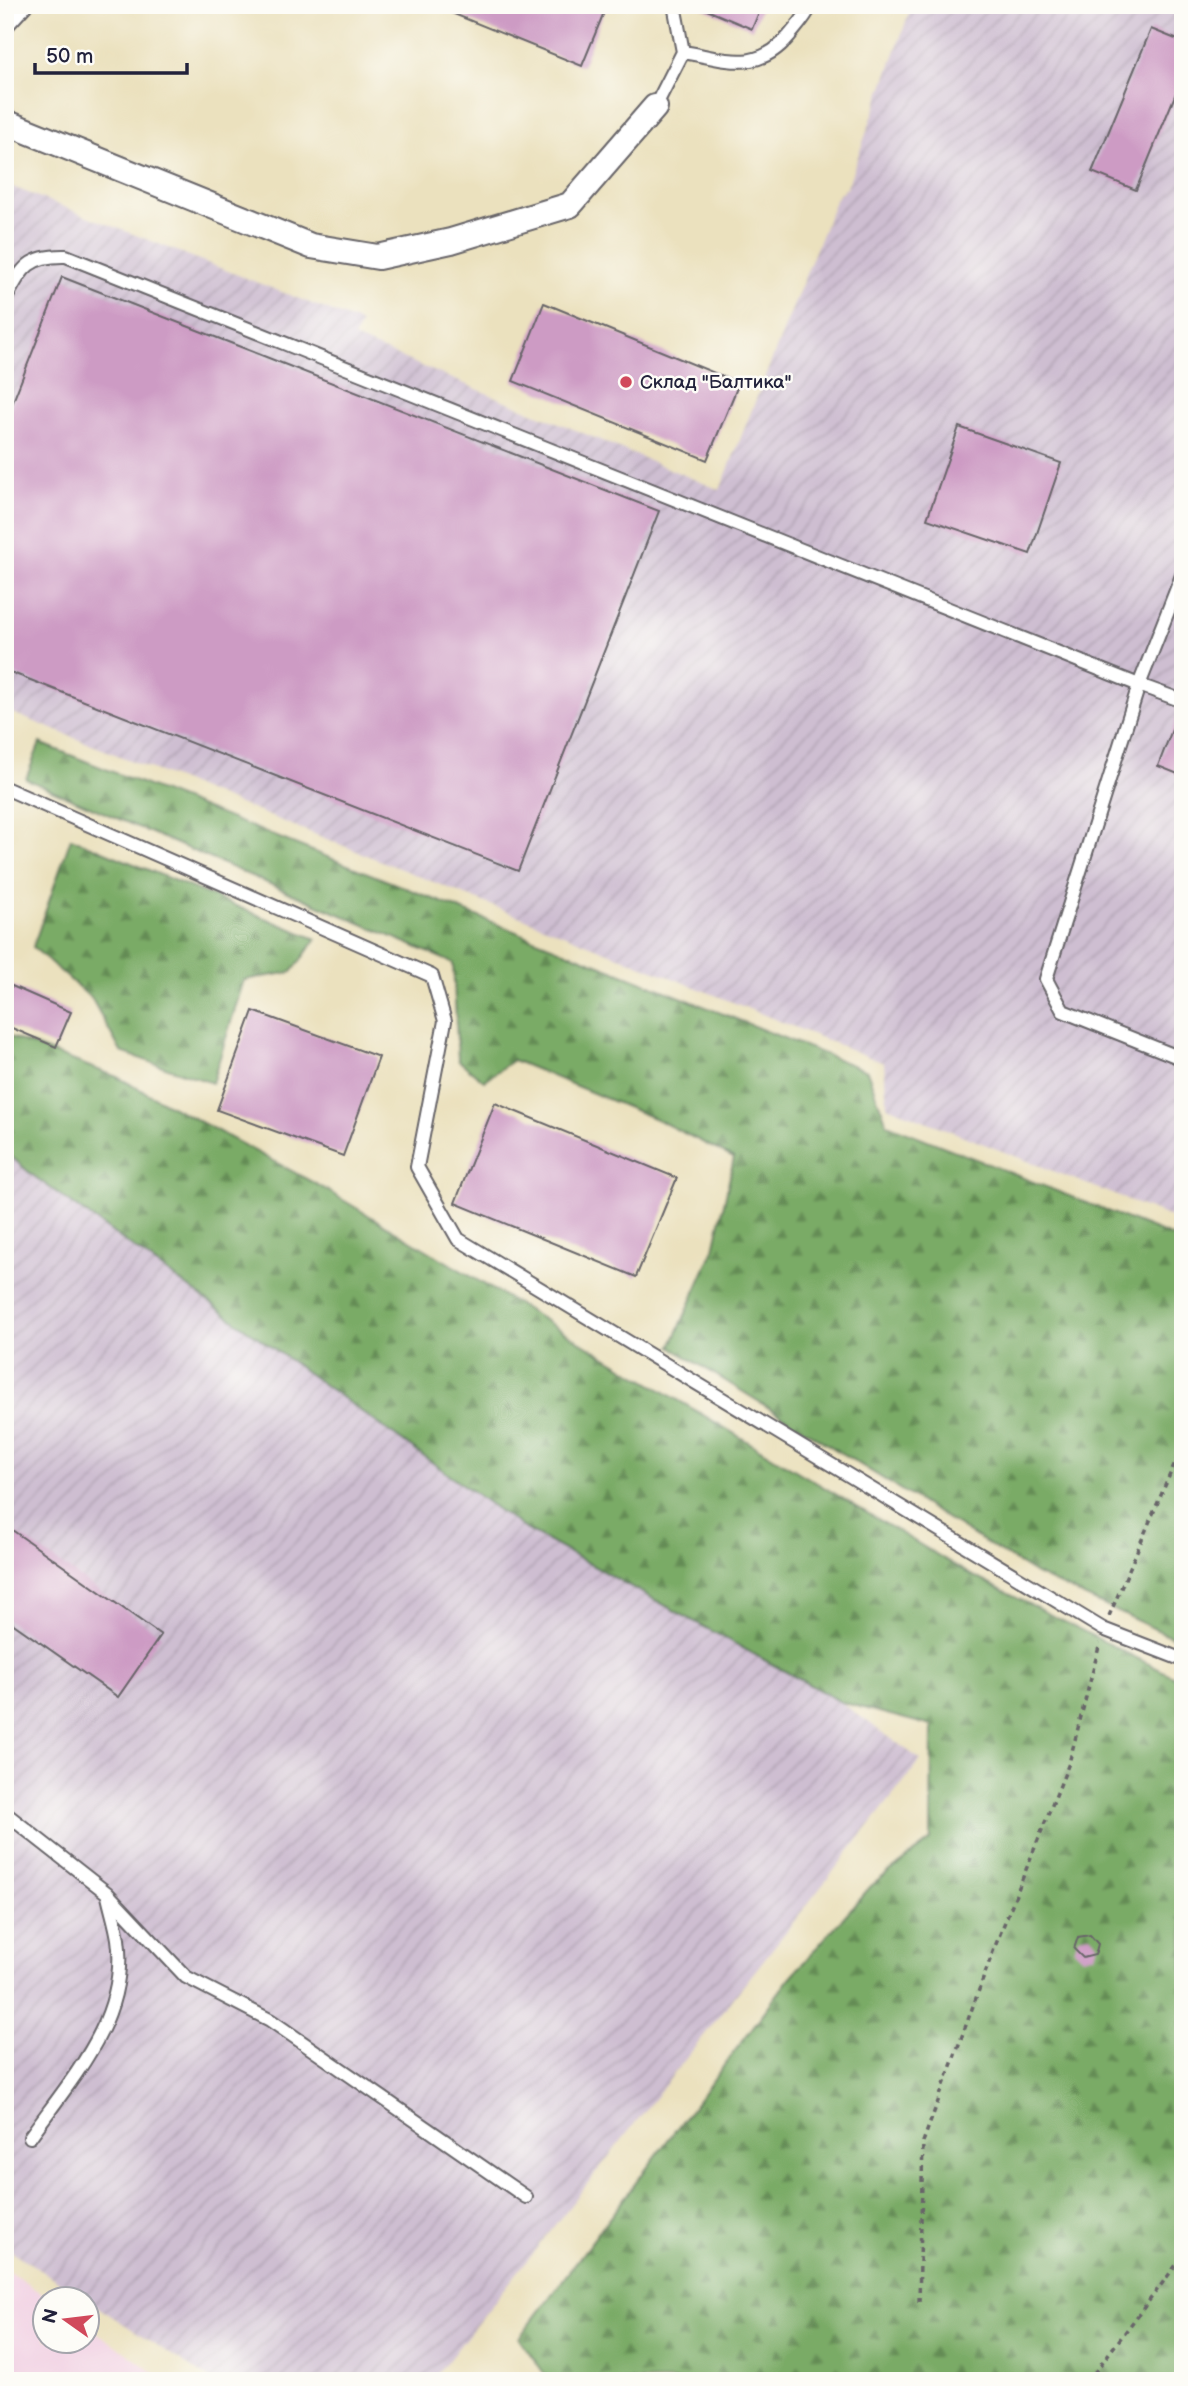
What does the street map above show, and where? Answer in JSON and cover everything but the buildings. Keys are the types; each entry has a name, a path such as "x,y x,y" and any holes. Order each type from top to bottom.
{"street":[{"path":"5,121 311,246 378,257 451,242 570,205 654,107"}],"lane":[{"path":"5,28 26,5"},
{"path":"654,107 683,52 675,10 677,5"},
{"path":"683,52 750,63 775,52 807,14 811,5"},
{"path":"5,300 22,269 45,256 66,256 1183,701"},
{"path":"1183,573 1139,685 1046,979 1063,1011 1183,1059"},
{"path":"5,788 432,975 445,1021 417,1167 458,1238 1103,1629 1183,1660"},
{"path":"5,1813 107,1893 186,1977 270,2020 526,2197"},
{"path":"30,2137 93,2049 114,2002 118,1941 107,1893"}],"path":[{"path":"919,2302 923,2142 994,1949 1069,1763 1103,1629 1183,1444"},
{"path":"1088,2381 1183,2256"}],"shaded area":[{"path":"912,5 1183,5 1183,1222 887,1106 884,1063 5,710 5,184 361,323 354,338 720,490 837,196 847,187"},
{"path":"5,1103 921,1760 432,2381 212,2381 102,2310 102,2284 62,2284 5,2247"},
{"path":"5,2269 32,2287 32,2354 102,2354 102,2336 166,2381 5,2381"}],"green space":[{"path":"40,743 867,1071 887,1124 1183,1241 1183,1642 1036,1574 671,1347 714,1249 734,1158 656,1119 513,1060 484,1081 458,1060 453,963 26,779"},
{"path":"71,838 316,939 292,972 244,980 212,1083 121,1052 92,999 33,947"},
{"path":"5,1035 117,1077 318,1185 971,1575 1183,1681 1183,2381 565,2381 546,2376 519,2338 789,1979 871,1886 931,1840 932,1726 841,1702 522,1527 31,1174 5,1151"}],"place":[{"name":"Склад \"Балтика\"","path":"626,382"}]}
